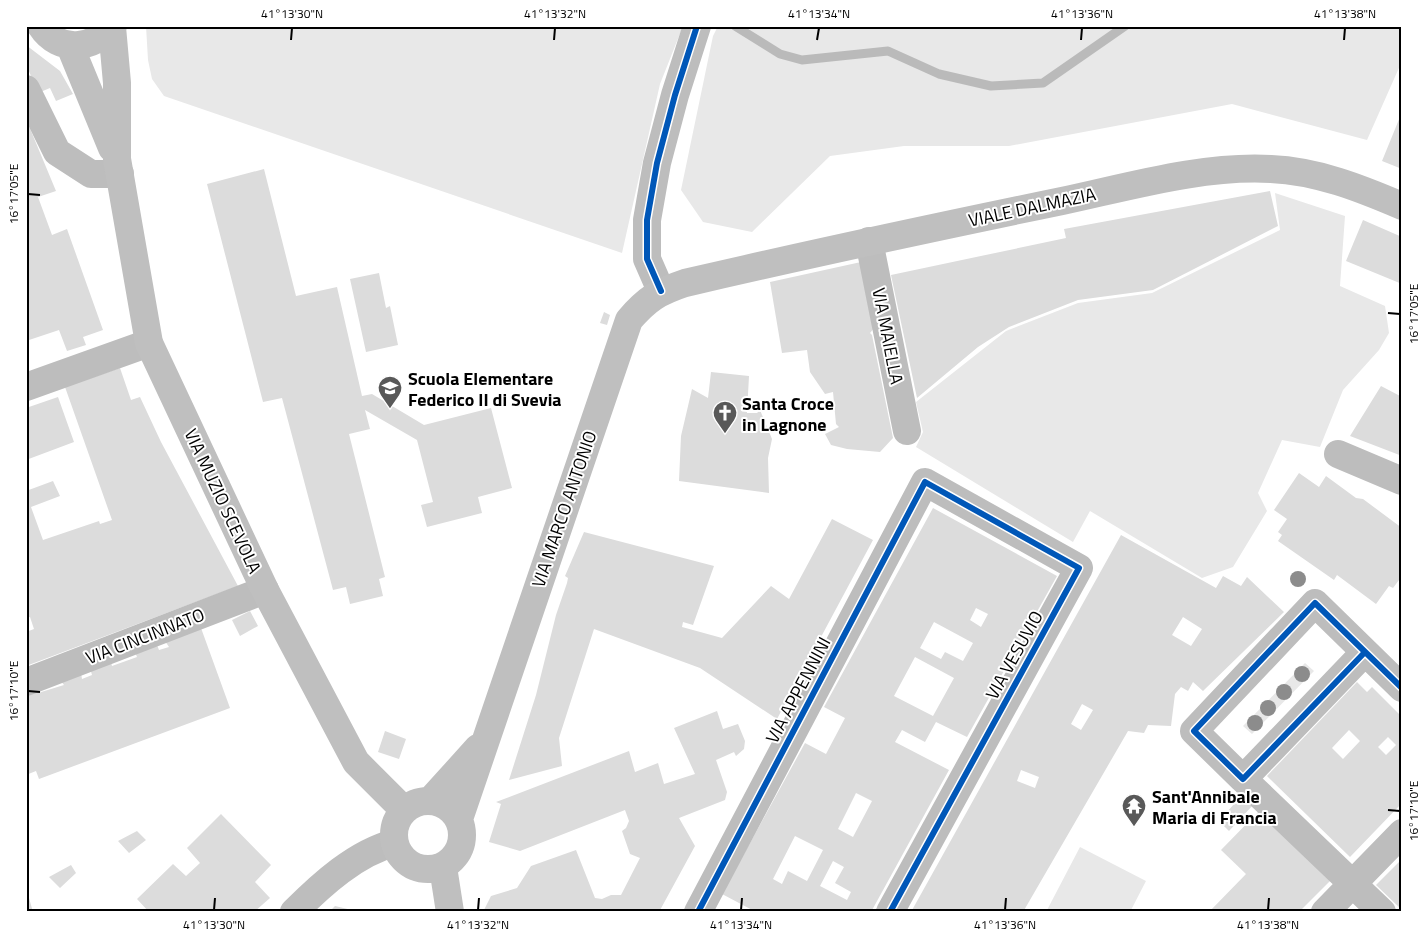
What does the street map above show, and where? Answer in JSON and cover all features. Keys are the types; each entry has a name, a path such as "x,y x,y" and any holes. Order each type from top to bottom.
{"main road":[{"path":"41,26 46,33 57,41 70,46 87,45 102,38 113,27"},
{"name":"VIA MUZIO SCEVOLA","path":"113,27 118,166 149,343 265,590 356,762 404,810"},
{"name":"VIA MUZIO SCEVOLA","path":"70,46 118,166"},
{"name":"VIALE DALMAZIA","path":"661,291 685,283 869,241 1168,179 1231,170 1290,170 1338,181 1402,206"},
{"name":"VIA MARCO ANTONIO","path":"459,820 629,320 644,303 661,291"},
{"name":"VIA MARCO ANTONIO","path":"431,800 486,739"},
{"path":"431,800 442,803 452,810 459,820 462,830 462,841 452,860 442,867 428,869 413,866 398,852 394,843 394,831 397,819 404,810 412,804 431,800"},
{"path":"442,867 450,912"}],"street":[{"path":"661,291 647,259 646,220 657,163 675,95 696,28"},
{"path":"26,89 57,152 91,174 118,166"},
{"name":"VIA MAIELLA","path":"869,241 907,431"},
{"path":"26,387 149,343"},
{"path":"1338,454 1402,481"},
{"name":"VIA APPENNINI","path":"709,908 925,482"},
{"name":"VIA VESUVIO","path":"890,912 1079,568 925,482"},
{"name":"VIA CINCINNATO","path":"26,682 265,590"},
{"path":"1382,912 1194,731 1315,603 1402,688"},
{"path":"1243,779 1365,652"},
{"path":"1325,912 1402,833"},
{"path":"294,912 319,887 374,848 394,843"}],"shaded area":[{"path":"146,26 683,26 660,84 622,253 164,96 152,79 148,60"},
{"path":"718,26 1402,26 1402,61 1367,140 1232,104 1009,146 904,146 830,156 752,232 703,222 681,190 713,36"},
{"path":"1275,193 1345,216 1340,286 1385,306 1389,333 1379,350 1343,390 1320,447 1282,440 1258,493 1267,511 1233,567 1202,578 1090,511 1073,542 916,447 923,432 916,402 1006,331 1078,303 1152,293 1280,230"},
{"path":"1305,663 1314,671 1252,734 1243,726"},
{"path":"1080,847 1146,881 1130,912 1046,912"}],"building":[{"path":"26,45 60,71 73,94 56,101 50,88 38,93 26,64"},
{"path":"1402,112 1402,169 1382,161"},
{"path":"26,119 56,191 38,197 52,235 67,229 103,330 83,337 86,345 67,351 59,330 26,341"},
{"path":"264,169 296,296 337,287 362,396 372,394 424,425 491,408 512,488 478,497 482,513 427,527 421,505 433,502 417,440 365,410 370,429 349,434 385,577 379,579 383,596 350,604 346,587 333,590 282,398 263,402 207,184"},
{"path":"1270,191 1278,226 1153,290 1078,300 1009,327 978,347 917,398 891,275 1066,238 1064,229"},
{"path":"1363,220 1402,237 1402,284 1346,261"},
{"path":"861,262 874,328 870,333 872,335 893,438 880,452 847,449 831,445 825,434 839,427 836,424 833,392 825,394 810,372 807,350 782,353 770,282"},
{"path":"379,273 386,308 390,306 398,345 366,352 350,279"},
{"path":"604,312 610,315 607,325 600,323"},
{"path":"120,368 131,400 140,397 161,442 238,586 26,666 26,632 34,629 30,617 26,618 26,491 53,481 60,496 31,507 43,540 99,521 100,524 112,520 65,387"},
{"name":"Santa Croce in Lagnone","path":"711,372 749,376 747,413 757,413 760,410 772,439 768,458 769,493 679,481 681,436 692,389 708,398"},
{"path":"1381,386 1402,397 1402,456 1350,436"},
{"path":"58,397 74,442 26,460 26,408"},
{"path":"1299,473 1319,487 1326,476 1356,498 1363,499 1402,528 1402,576 1393,588 1389,586 1376,604 1337,575 1334,580 1278,541 1282,535 1278,532 1287,519 1274,510"},
{"path":"933,508 1057,576 967,737 936,722 925,742 902,730 895,742 949,770 871,912 756,912 722,894 805,743 826,754 845,718 824,707","holes":["976,608 988,614 981,627 970,620","934,622 973,643 963,661 945,652 941,659 920,648","915,657 954,678 933,716 894,696","856,793 872,801 853,837 838,829","795,836 823,850 807,881 788,871 782,884 773,879","833,861 844,867 835,883 851,892 847,900 820,886"]},
{"path":"832,519 873,540 777,719 700,668 594,629 559,738 562,766 509,780 536,695 556,615 567,583 568,578 565,576 584,532 714,566 693,625 683,622 682,627 722,638 771,586 789,599"},
{"path":"1121,535 1216,588 1223,576 1241,586 1247,577 1284,612 1203,691 1193,682 1188,691 1181,687 1175,694 1171,726 1148,725 1144,733 1128,731 1023,912 911,912","holes":["1183,617 1202,629 1191,646 1172,635","1082,704 1093,710 1081,730 1071,724","1021,770 1039,777 1035,788 1017,781"]},
{"path":"250,611 258,626 240,636 232,620"},
{"path":"201,628 230,708 39,779 36,771 26,775 26,693 37,689 38,693 64,685 60,680 81,673 82,679 92,675 90,668 111,662 112,666 137,657 135,652 157,645 159,650 169,647 165,641"},
{"path":"1357,682 1367,692 1372,687 1402,717 1402,803 1350,857 1267,776","holes":["1349,730 1360,741 1343,759 1332,748","1388,737 1396,745 1386,755 1378,747"]},
{"path":"717,711 723,729 738,724 745,741 744,749 736,756 734,752 716,760 727,792 725,800 679,818 695,846 659,912 483,912 491,896 517,888 531,866 576,850 595,898 602,899 611,895 621,895 640,858 630,854 622,831 626,828 629,821 625,810 520,851 489,842 501,804 496,802 629,751 635,772 658,763 664,784 695,774 674,728"},
{"path":"385,731 406,739 399,759 378,752"},
{"path":"1242,795 1253,805 1229,831 1219,821"},
{"path":"1260,810 1331,880 1299,912 1209,912 1246,874 1221,850"},
{"path":"221,814 271,865 255,882 270,898 254,912 149,912 137,899 173,864 186,876 200,863 187,848"},
{"path":"137,831 146,840 129,853 118,841"},
{"path":"1402,859 1402,910 1376,885"},
{"path":"71,865 76,873 60,888 49,877"},
{"path":"27,891 33,912 26,912"},
{"path":"335,906 356,911 356,912 329,912"}],"waterway":[{"path":"735,26 780,54 802,60 888,51 939,74 991,86 1043,83 1125,26"}],"cycle path":[{"path":"661,291 647,259 647,220 657,163 675,95 697,26"},
{"path":"698,912 925,482 1079,568 890,912"},
{"path":"1365,652 1243,779 1194,731 1315,603 1402,688"}],"place":[{"name":"Scuola Elementare Federico II di Svevia","path":"390,409"},
{"name":"Santa Croce in Lagnone","path":"725,434"},
{"name":"Sant'Annibale Maria di Francia","path":"1134,827"}]}
